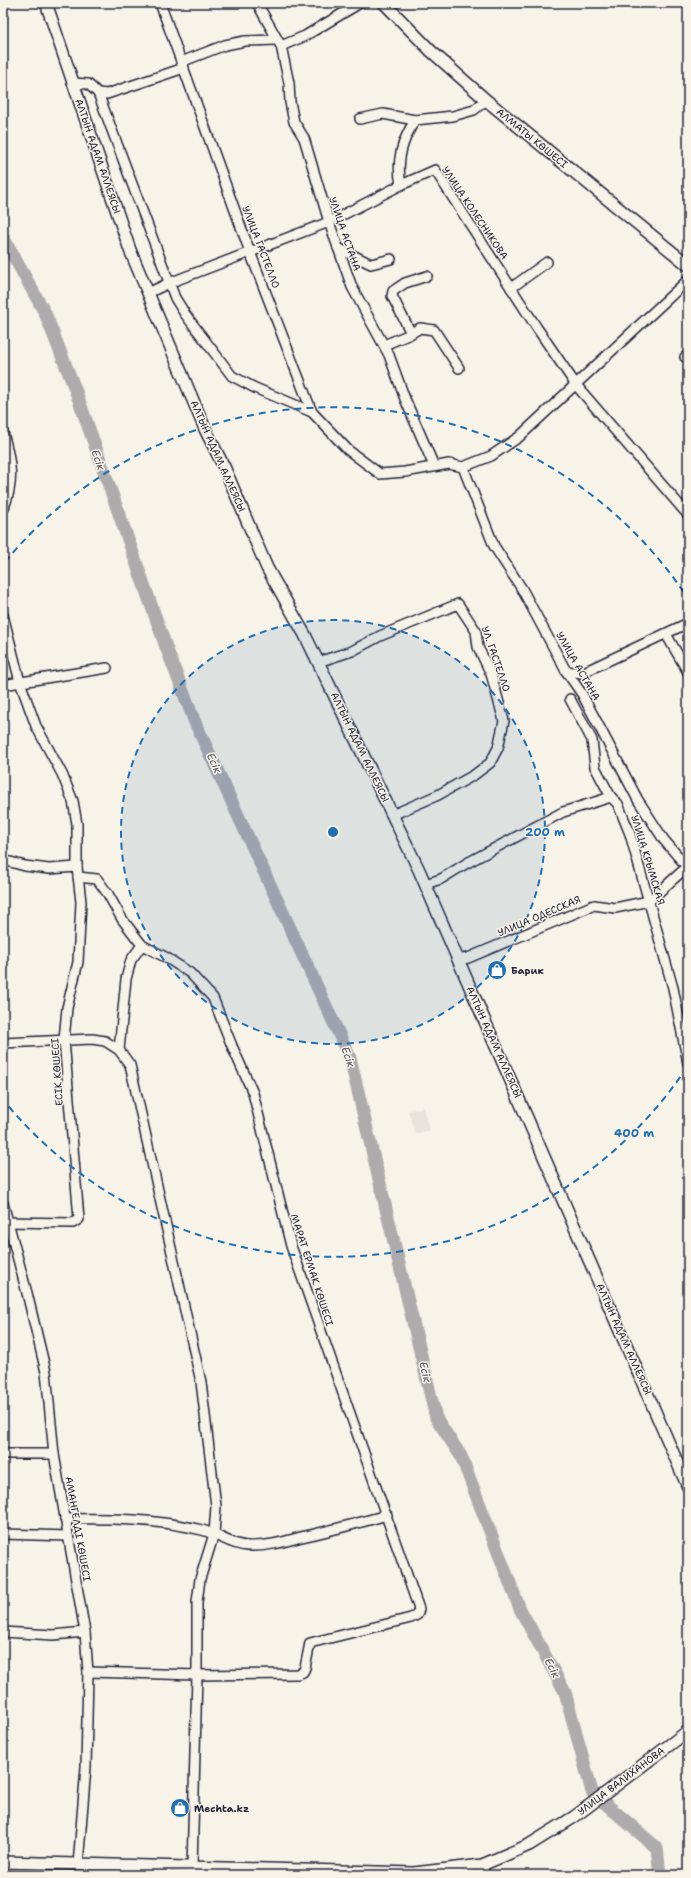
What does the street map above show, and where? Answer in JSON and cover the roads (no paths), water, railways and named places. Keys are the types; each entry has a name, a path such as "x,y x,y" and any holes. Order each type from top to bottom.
{"main road":[{"name":"АЛТЫН АДАМ АЛЛЕЯСЫ","path":"46,3 130,250 205,429 225,469 268,568 305,635 426,884 688,1487"},
{"name":"АЛМАТЫ КӨШЕСІ","path":"384,3 431,51 486,100 688,265"},
{"name":"УЛИЦА ВАЛИХАНОВА","path":"3,1862 192,1868 204,1872 414,1873 484,1870 529,1845 574,1817 688,1731"}],"street":[{"name":"УЛИЦА ГАСТЕЛЛО","path":"160,3 250,252 312,412 348,450 380,474 405,472 434,466"},
{"name":"УЛИЦА АСТАНА","path":"257,3 279,43 290,83 290,102 294,122 304,138 329,222 352,287 384,345 434,466"},
{"path":"98,93 112,93 183,65 225,45 245,42 279,43 305,36 360,3"},
{"path":"73,83 88,84 98,93 169,283 175,298 185,314 232,376 255,388 312,412"},
{"path":"360,119 383,114 414,120 453,116 474,110 486,100"},
{"path":"401,185 398,170 400,153 407,133 414,120"},
{"name":"УЛИЦА КОЛЕСНИКОВА","path":"148,293 169,283 329,222 401,185 435,170 576,385 688,515"},
{"path":"338,248 371,264 391,259"},
{"path":"511,288 547,262"},
{"path":"411,333 395,303 392,296 393,291 405,283 427,276"},
{"path":"434,466 449,464 463,467 491,456 519,437 688,280"},
{"path":"384,345 420,328 434,330 459,368"},
{"path":"3,433 11,465 11,484 3,510"},
{"name":"УЛИЦА АСТАНА","path":"463,467 494,546 522,589 566,671 582,694 638,800 664,840 688,867"},
{"name":"УЛ. ГАСТЕЛЛО","path":"318,662 352,651 380,636 458,604 476,632 478,647 492,674 504,721 498,748 490,762 474,775 438,795 392,815"},
{"name":"ЕСІК КӨШЕСІ","path":"3,615 20,682 36,726 62,774 73,801 77,824 80,902 78,962 67,1008 64,1040 79,1219 74,1222 5,1222"},
{"path":"566,671 582,673 688,623"},
{"path":"666,634 688,672"},
{"path":"3,685 107,668"},
{"name":"УЛИЦА КРЫМСКАЯ","path":"570,699 592,740 595,767 611,797 618,804 630,834 673,988 688,1063"},
{"path":"426,884 441,880 467,863 563,812 611,797"},
{"path":"3,860 25,866 49,869 78,867"},
{"path":"649,901 688,867"},
{"path":"78,877 97,879 108,894 122,919 142,945 131,960 126,979 120,1050"},
{"name":"УЛИЦА ОДЕССКАЯ","path":"458,960 468,958 594,905 614,908 649,901"},
{"name":"МАРАТ ЕРМАК КӨШЕСІ","path":"142,945 167,958 190,973 213,998 253,1093 291,1246 419,1609 418,1615 411,1618 310,1643 305,1668 303,1672 298,1674 197,1675"},
{"path":"3,1044 64,1040 105,1041 120,1050 130,1065 201,1382 216,1506 214,1534 200,1579 197,1602 197,1675 192,1868"},
{"name":"АМАНГЕЛДІ КӨШЕСІ","path":"3,1203 5,1222 46,1372 54,1454 85,1632 88,1672 86,1767 78,1865"},
{"path":"3,1454 54,1454"},
{"path":"65,1519 136,1519 174,1524 214,1534 227,1542 246,1546 267,1546 387,1515"},
{"path":"3,1534 68,1536"},
{"path":"3,1632 53,1635 85,1632"},
{"path":"88,1672 197,1675"}],"waterway":[{"name":"Есік","path":"3,237 45,313 75,389 166,647 194,720 350,1058 436,1418 461,1456 520,1609 565,1692 592,1792 657,1848 660,1875"}],"place":[{"name":"Барик","path":"497,970"},
{"name":"Mechta.kz","path":"180,1808"}]}
